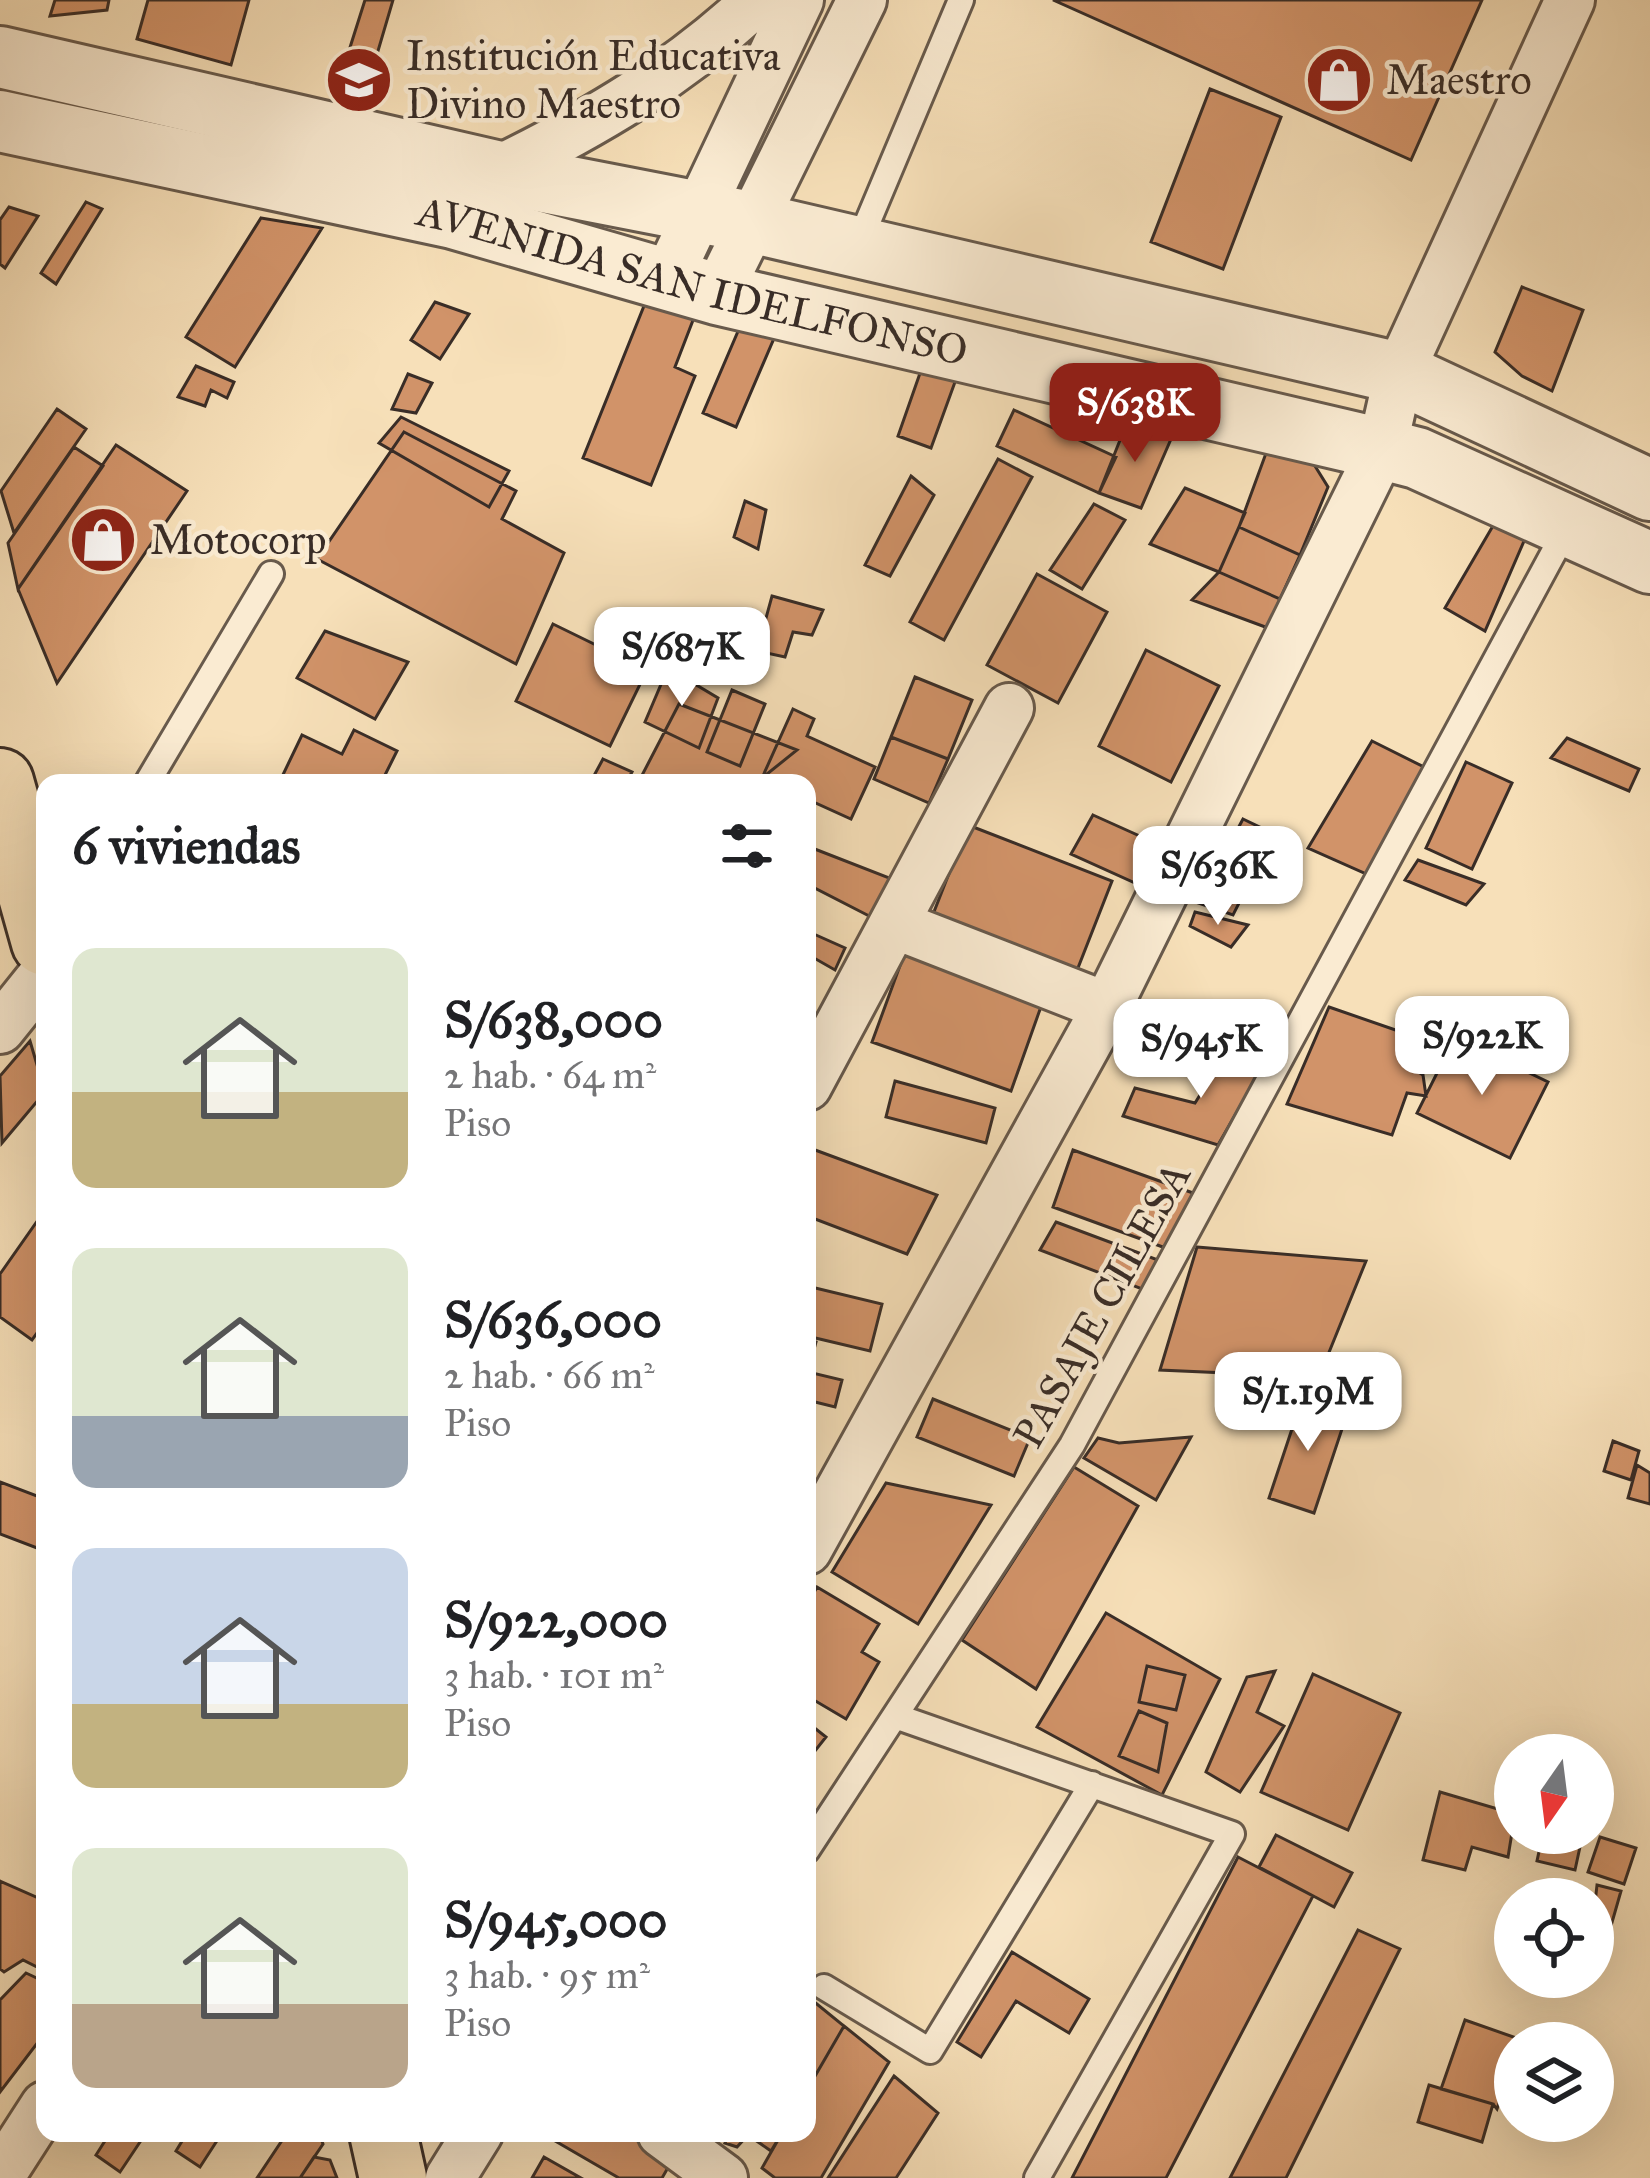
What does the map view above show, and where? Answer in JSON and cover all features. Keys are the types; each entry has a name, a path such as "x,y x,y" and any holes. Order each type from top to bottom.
{"highway":[{"path":"0,782 36,894"},
{"path":"384,2142 393,2178"}],"street":[{"path":"497,171 595,123 713,41 757,0"},
{"path":"692,286 723,218 799,0"},
{"path":"723,218 862,0"},
{"path":"816,1534 1107,1007 1382,448 1399,373 1570,0"},
{"name":"AVENIDA SAN IDELFONSO","path":"0,56 1399,373 1650,490"},
{"name":"AVENIDA SAN IDELFONSO","path":"0,121 453,218 692,286 1382,448 1417,458 1650,563"},
{"path":"816,1069 1009,708"},
{"path":"894,924 1107,1007"},
{"path":"0,1028 36,984"},
{"path":"0,2176 36,2121"},
{"path":"450,2178 472,2142"},
{"path":"674,2142 723,2178"}],"lane":[{"path":"857,248 961,0"},
{"name":"PASAJE CILESA","path":"816,1836 1083,1425 1569,524"},
{"path":"152,774 271,574"},
{"path":"895,1715 1232,1834 1036,2178"},
{"path":"824,1987 930,2050 1092,1784"}],"building":[{"path":"55,0 109,0 107,10 50,16"},
{"path":"148,0 249,0 231,65 137,39"},
{"path":"365,0 393,0 373,68 346,60"},
{"name":"Maestro","path":"1053,0 1482,0 1411,160"},
{"path":"1210,89 1281,117 1223,269 1151,242"},
{"path":"86,202 102,209 56,284 41,273"},
{"path":"9,207 38,216 5,268 0,264 0,220"},
{"path":"261,218 322,228 235,367 186,337"},
{"path":"1522,287 1583,310 1552,391 1522,376 1495,352"},
{"path":"648,296 695,315 675,367 695,376 651,485 583,458"},
{"path":"435,302 469,314 440,359 411,340"},
{"path":"745,315 778,329 736,427 703,413"},
{"path":"925,359 959,371 931,448 898,436"},
{"path":"196,366 234,382 227,398 211,390 205,406 178,397"},
{"path":"408,374 432,383 416,413 392,409"},
{"path":"57,409 86,429 14,533 1,491"},
{"path":"1014,410 1116,457 1099,493 997,446"},
{"path":"401,417 509,471 489,507 379,443"},
{"path":"1128,420 1171,439 1141,508 1099,493"},
{"path":"404,432 516,491 502,519 564,553 516,664 317,559"},
{"name":"Motocorp","path":"116,445 187,491 57,683 18,589"},
{"path":"1269,445 1310,458 1328,487 1300,555 1239,527"},
{"path":"74,447 103,466 18,589 8,543"},
{"path":"998,459 1032,477 944,640 910,622"},
{"path":"911,476 934,495 890,576 865,565"},
{"path":"1185,488 1245,513 1219,572 1150,544"},
{"path":"745,501 766,510 758,549 734,537"},
{"path":"1094,504 1125,520 1082,589 1050,570"},
{"path":"1504,507 1531,525 1485,631 1445,608"},
{"path":"1239,527 1300,555 1280,599 1219,572"},
{"path":"1219,572 1280,599 1268,628 1192,600"},
{"path":"1037,574 1107,612 1058,703 987,665"},
{"path":"772,596 823,610 812,635 793,632 785,657 757,651"},
{"path":"553,624 647,670 610,746 516,701"},
{"path":"325,631 408,662 375,719 297,678"},
{"path":"1146,650 1219,686 1171,782 1099,746"},
{"path":"668,668 718,698 699,748 645,722"},
{"path":"915,677 972,700 948,759 891,737"},
{"path":"732,690 765,704 740,766 707,752"},
{"path":"679,704 797,750 767,774 643,774"},
{"path":"793,709 814,719 807,736 875,767 851,819 816,803 816,774 764,774"},
{"path":"354,730 397,751 386,774 283,774 302,735 342,754"},
{"path":"891,737 948,759 929,803 874,779"},
{"path":"1567,738 1639,769 1629,791 1551,758"},
{"path":"1372,741 1430,770 1371,876 1308,848"},
{"path":"603,759 632,772 631,774 595,774"},
{"path":"1466,762 1512,783 1472,869 1426,848"},
{"path":"1093,815 1164,847 1144,887 1071,854"},
{"path":"1243,819 1274,834 1233,915 1198,903"},
{"path":"968,825 1112,881 1074,978 930,922"},
{"path":"816,849 892,879 875,919 816,889"},
{"path":"1418,860 1484,884 1466,905 1405,880"},
{"path":"1195,912 1248,925 1231,947 1190,926"},
{"path":"816,935 845,948 835,970 816,959"},
{"path":"905,952 1043,1001 1011,1091 872,1042"},
{"path":"1329,1007 1410,1035 1401,1061 1423,1075 1426,1096 1407,1093 1392,1135 1287,1104"},
{"path":"1455,1037 1548,1082 1510,1158 1417,1113"},
{"path":"30,1041 36,1061 36,1103 2,1143 0,1076"},
{"path":"1230,1047 1265,1063 1218,1145 1123,1116 1135,1088 1195,1103"},
{"path":"895,1081 995,1108 986,1143 886,1117"},
{"path":"816,1150 937,1195 907,1254 816,1219"},
{"path":"1073,1150 1193,1193 1171,1250 1053,1207"},
{"path":"1056,1222 1158,1260 1142,1289 1040,1250"},
{"path":"36,1223 36,1334 32,1340 0,1317 0,1274"},
{"path":"1197,1247 1366,1261 1319,1377 1160,1370"},
{"path":"816,1288 882,1304 870,1351 816,1338"},
{"path":"816,1374 842,1380 835,1407 816,1402"},
{"path":"1303,1396 1348,1411 1314,1513 1269,1498"},
{"path":"933,1399 1030,1438 1014,1476 917,1437"},
{"path":"1191,1437 1156,1500 1084,1458 1098,1438 1119,1443"},
{"path":"1613,1441 1639,1451 1631,1480 1604,1471"},
{"path":"1637,1465 1650,1473 1650,1504 1628,1498"},
{"path":"1074,1467 1138,1506 1036,1689 962,1640"},
{"path":"0,1482 36,1496 36,1548 0,1534"},
{"path":"886,1483 991,1505 918,1624 832,1572"},
{"path":"816,1589 879,1624 862,1652 879,1662 846,1719 816,1701"},
{"path":"1106,1613 1220,1679 1162,1795 1037,1727"},
{"path":"1147,1666 1185,1675 1176,1710 1139,1702"},
{"path":"1275,1671 1257,1712 1284,1726 1240,1792 1206,1772 1247,1677"},
{"path":"1313,1674 1400,1713 1348,1830 1261,1792"},
{"path":"1139,1711 1167,1723 1158,1772 1119,1756"},
{"path":"816,1729 826,1737 816,1750"},
{"path":"1440,1792 1494,1808 1494,1853 1472,1847 1465,1870 1423,1860"},
{"path":"1276,1835 1352,1873 1334,1907 1259,1867"},
{"path":"1614,1841 1636,1848 1624,1884 1588,1872 1594,1854 1614,1854"},
{"path":"1538,1854 1578,1854 1575,1870 1537,1861"},
{"path":"1238,1857 1313,1896 1166,2178 1072,2178"},
{"path":"0,1881 36,1897 36,1966 23,1960 4,1972 0,1969"},
{"path":"1614,1889 1621,1891 1614,1916"},
{"path":"1358,1930 1400,1949 1286,2178 1230,2178"},
{"path":"1012,1952 1089,1999 1069,2033 1016,2001 981,2057 957,2042"},
{"path":"26,1973 36,1978 36,2045 0,2092 0,2000"},
{"path":"816,2003 844,2026 816,2074"},
{"path":"1465,2020 1494,2030 1494,2105 1441,2089"},
{"path":"844,2026 889,2062 821,2178 775,2178 762,2168 777,2142 816,2142 816,2074"},
{"path":"894,2076 938,2113 896,2178 828,2178"},
{"path":"1429,2085 1493,2104 1482,2142 1418,2122"},
{"path":"104,2142 140,2142 120,2172 96,2155"},
{"path":"182,2142 216,2142 200,2167 176,2151"},
{"path":"281,2142 322,2142 300,2178 257,2178"},
{"path":"557,2142 644,2142 673,2159 662,2178 619,2178"},
{"path":"314,2157 330,2160 337,2178 300,2178"},
{"path":"544,2157 581,2178 532,2178"}],"place":[{"name":"Institución Educativa Divino Maestro","path":"359,80"},
{"name":"Maestro","path":"1339,80"},
{"name":"Motocorp","path":"103,540"}]}
